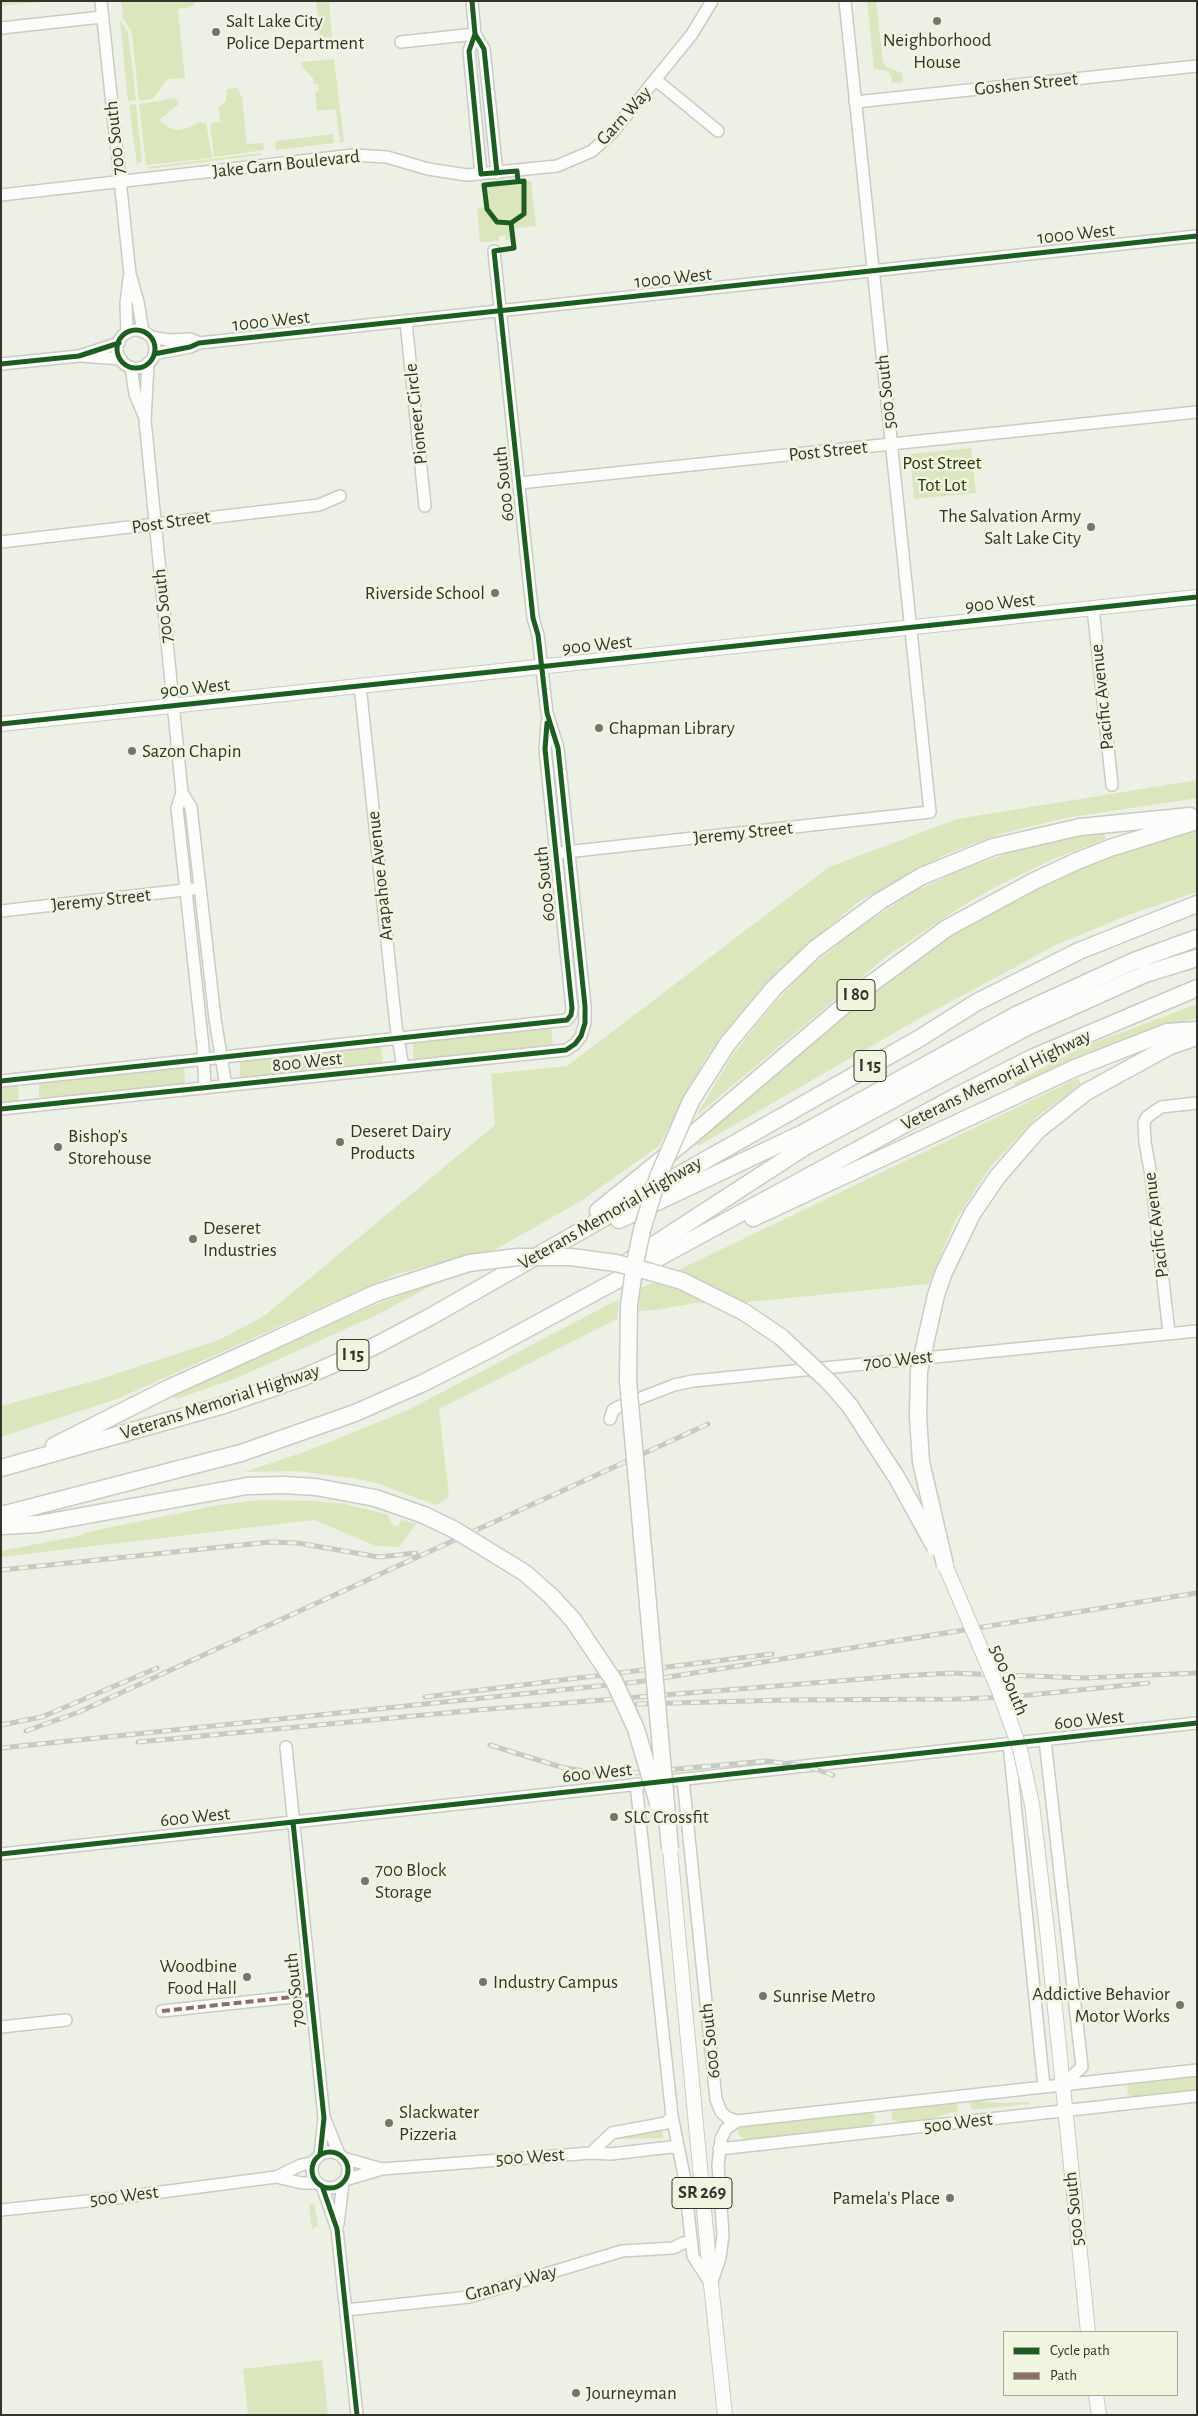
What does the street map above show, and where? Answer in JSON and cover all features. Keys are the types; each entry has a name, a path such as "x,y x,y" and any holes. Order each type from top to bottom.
{"highway":[{"path":"670,1848 628,1381 629,1305 642,1230 658,1177 691,1101 728,1043 774,988 815,949 880,901 922,876 993,847 1080,827 1197,815"},
{"name":"I 80","path":"559,1242 692,1135 860,992 948,928 1054,871 1110,848 1197,821"},
{"name":"Veterans Memorial Highway","path":"1,1468 224,1405 304,1377 397,1335 920,1038 977,1002 1079,951 1193,905"},
{"path":"501,1275 803,1133 1016,1014 1134,961 1197,938"},
{"path":"492,1348 804,1148 1027,1027 1128,981 1197,958"},
{"name":"Veterans Memorial Highway","path":"1,1515 172,1472 298,1434 355,1413 406,1391 492,1348 955,1097 1034,1057 1197,988"},
{"path":"615,1281 1075,1068 1167,1032 1197,1030"},
{"path":"944,1564 921,1462 918,1416 919,1371 936,1295 944,1272 972,1214 998,1176 1036,1130 1086,1092 1170,1046 1197,1038"},
{"path":"20,1463 169,1388 376,1293 469,1263 518,1256 571,1257 616,1263 682,1281 744,1312 781,1337 830,1383 850,1406 880,1450 944,1564"},
{"path":"1,1526 38,1524 247,1486 283,1485 316,1487 375,1498 424,1515 497,1555 551,1596 573,1620 614,1681 636,1729 670,1848"}],"main road":[{"name":"900 West","path":"1,724 1197,597"},
{"name":"500 South","path":"944,1564 999,1691 1020,1750 1032,1804 1047,1930 1088,2331"},
{"name":"600 South","path":"670,1848 725,2415"},
{"path":"1096,2396 1099,2415"}],"street":[{"name":"700 South","path":"101,1 130,274 147,334"},
{"path":"472,1 475,34 469,51 481,174"},
{"name":"Garn Way","path":"497,173 557,166 592,151 612,133 656,80 701,23 712,1"},
{"name":"500 South","path":"845,1 930,812"},
{"path":"1,28 102,17"},
{"path":"401,42 475,34"},
{"path":"475,34 484,49 497,173"},
{"name":"Goshen Street","path":"855,102 1197,66"},
{"path":"656,80 718,131"},
{"name":"Jake Garn Boulevard","path":"120,182 354,155 393,158 441,172 497,173"},
{"path":"1,195 120,182"},
{"name":"1000 West","path":"151,359 199,343 1197,236"},
{"name":"600 South","path":"494,250 533,618 542,666 547,713 545,749 572,1008 571,1015 567,1020"},
{"name":"700 South","path":"127,333 126,304 130,274"},
{"name":"Pioneer Circle","path":"406,322 425,506"},
{"path":"79,356 118,344 127,333 147,334 155,348 151,359 140,367 130,367 121,359 118,344"},
{"name":"1000 West","path":"147,334 168,340 190,340 199,343"},
{"path":"1,364 79,356 121,359"},
{"name":"700 South","path":"151,359 145,420 182,793 177,808 204,1060 205,1088"},
{"name":"700 South","path":"130,367 135,394 145,420"},
{"name":"Post Street","path":"519,484 1197,412"},
{"name":"Post Street","path":"1,542 319,505 340,496"},
{"name":"Pacific Avenue","path":"1093,608 1112,785"},
{"name":"Arapahoe Avenue","path":"360,686 397,1039 403,1067"},
{"name":"600 South","path":"547,713 558,748 585,1006"},
{"name":"700 South","path":"182,793 192,807 210,977 226,1086"},
{"name":"Jeremy Street","path":"557,853 930,812"},
{"name":"Jeremy Street","path":"1,911 200,889"},
{"path":"195,978 210,977"},
{"name":"800 West","path":"1,1109 566,1050 575,1044 581,1036 585,1023 585,1006"},
{"name":"800 West","path":"1,1082 567,1020"},
{"name":"Pacific Avenue","path":"1169,1333 1151,1175 1144,1142 1144,1123 1147,1117 1161,1107 1197,1103"},
{"name":"700 West","path":"610,1418 611,1413 618,1406 693,1380 1197,1330"},
{"name":"600 West","path":"1,1854 1197,1723"},
{"path":"1045,1740 1082,2067 1062,2085"},
{"name":"500 South","path":"1009,1744 1044,2087"},
{"name":"700 South","path":"286,1747 324,2118 317,2158"},
{"name":"600 South","path":"683,1779 716,2099 724,2115 737,2121"},
{"name":"600 South","path":"636,1784 672,2116 684,2175 693,2256 711,2284"},
{"path":"162,2011 311,1995"},
{"path":"1,2027 66,2020"},
{"name":"500 West","path":"737,2121 1197,2070"},
{"name":"500 West","path":"719,2149 1197,2096"},
{"path":"591,2153 612,2133 666,2123 672,2116"},
{"name":"700 South","path":"324,2118 341,2156"},
{"name":"600 South","path":"711,2284 720,2258 723,2235 719,2149 723,2134 729,2125 737,2121"},
{"name":"500 West","path":"344,2181 382,2168 591,2153 611,2154 670,2147 677,2148"},
{"path":"337,2229 320,2185 312,2173 317,2158 328,2152 341,2156 348,2168 344,2181 337,2229 357,2415"},
{"name":"500 West","path":"341,2156 382,2168"},
{"name":"500 West","path":"1,2210 116,2198 276,2177 317,2158"},
{"name":"500 West","path":"276,2177 320,2185"},
{"path":"320,2185 335,2187 344,2181"},
{"name":"Granary Way","path":"346,2310 469,2296 622,2251 673,2248 683,2243 691,2242"},
{"name":"Granary Way","path":"673,2248 693,2256"}],"green space":[{"path":"1,1 48,1 1,6"},
{"path":"121,1 197,1 191,7 178,9 185,78 170,79 165,82 154,98 139,101 132,32 123,18"},
{"path":"316,1 329,1 332,39 320,40"},
{"path":"867,1 876,1 883,62 887,67 902,73 903,82 891,83 892,78 888,71 874,69"},
{"path":"120,20 128,33 136,100 128,101"},
{"path":"334,59 344,142 340,143 336,109 317,111 315,92 319,91 318,84 314,84 313,78 302,67 301,62"},
{"path":"237,88 242,97 247,144 263,143 264,150 214,157 210,123 220,122 219,107 226,101 227,89"},
{"path":"176,98 179,104 159,120 170,128 178,130 191,127 199,122 206,123 212,158 146,165 139,104"},
{"path":"136,104 142,160 137,165 129,105"},
{"path":"333,134 334,143 276,150 275,141"},
{"path":"261,153 261,155 147,169 147,167"},
{"path":"525,181 531,181 536,226 513,229 513,224 526,212"},
{"path":"522,182 523,214 511,222 498,221 489,209 486,185"},
{"path":"485,207 493,221 500,225 510,226 512,239 506,240 505,235 499,236 499,241 480,242 477,208"},
{"name":"Post Street Tot Lot","path":"971,448 976,493 914,499 910,454"},
{"path":"1197,780 1197,798 1065,818 1000,834 947,854 858,902 779,969 729,1027 703,1063 659,1146 581,1201 489,1253 442,1262 394,1275 117,1399 1,1437 1,1406 94,1381 219,1340 264,1316 495,1125 491,1074 567,1066 829,867 957,819"},
{"path":"1104,831 1106,839 1053,859 995,887 956,910 887,956 696,1116 734,1053 769,1009 806,970 861,926 914,892 960,870 1017,850"},
{"path":"1197,831 1197,892 1128,915 1058,944 913,1022 698,1146 695,1140 885,983 932,947 976,919 1043,883 1121,852"},
{"path":"1197,1004 1197,1018 1143,1032 1077,1057 1015,1086 1014,1083 1083,1047"},
{"path":"551,1026 553,1047 417,1061 413,1057 413,1041"},
{"path":"381,1045 383,1064 240,1079 240,1059"},
{"path":"184,1065 185,1085 42,1099 39,1097 39,1082"},
{"path":"1078,1078 1081,1084 1038,1116 991,1166 955,1221 929,1284 739,1303 695,1303 656,1310 638,1311 641,1288"},
{"path":"1,1084 18,1084 19,1102 1,1105"},
{"path":"438,1282 381,1313 237,1378 176,1399 172,1394 379,1303"},
{"path":"619,1299 617,1319 439,1409 449,1497 436,1505 376,1483 352,1478 297,1471 244,1472 310,1450 410,1409"},
{"path":"261,1500 344,1504 387,1514 394,1527 399,1525 401,1519 416,1524 399,1547 376,1546 314,1520 1,1557 1,1551 83,1535 83,1533 219,1505"},
{"path":"1197,2075 1197,2091 1132,2098 1128,2094 1127,2087 1130,2082"},
{"path":"969,2100 999,2103 1031,2102 1029,2104 972,2110"},
{"path":"957,2101 958,2111 925,2120 899,2123 891,2119 893,2109"},
{"path":"870,2111 875,2115 875,2121 869,2127 747,2140 738,2133 740,2125"},
{"path":"662,2131 663,2138 617,2139 620,2135"},
{"path":"314,2203 318,2226 312,2229 309,2205"},
{"path":"322,2360 328,2415 248,2415 243,2369"}],"railway":[{"path":"26,1731 79,1712 708,1424"},
{"path":"1,1570 270,1542 298,1543 379,1557 416,1553"},
{"path":"1,1748 637,1682 1197,1593"},
{"path":"425,1697 772,1654"},
{"path":"1,1725 42,1717 157,1668"},
{"path":"138,1742 477,1710 900,1676 952,1673 1084,1678 1197,1673"},
{"path":"637,1704 1009,1697 1148,1683"},
{"path":"490,1745 561,1767 589,1772 633,1773 766,1761 806,1766 833,1775"}],"marked path":[{"path":"162,2011 311,1995"}],"cycle path":[{"path":"472,1 475,34 484,49 497,173"},
{"path":"475,34 469,51 481,174 517,171 518,181"},
{"path":"524,181 524,214 511,223 497,222 487,209 484,185 524,181"},
{"path":"1,1109 566,1050 575,1044 581,1036 585,1023 585,1006 558,748 547,713 538,635 533,618 494,251 514,248 511,223"},
{"path":"154,354 190,347 199,343 1197,236"},
{"path":"136,330 149,336 155,349 149,362 136,368 123,362 117,349 123,336 136,330"},
{"path":"1,364 79,356 119,343"},
{"path":"1,724 1197,597"},
{"path":"1,1081 567,1020 571,1015 572,1008 545,749 547,723"},
{"path":"1,1854 1197,1723"},
{"path":"293,1822 324,2118 320,2155"},
{"path":"330,2152 337,2153 343,2157 347,2163 348,2170 347,2177 343,2183 337,2187 330,2188 323,2187 317,2183 313,2177 312,2170 313,2163 317,2157 323,2153 330,2152"},
{"path":"322,2186 337,2229 357,2415"}],"place":[{"name":"Neighborhood House","path":"937,21"},
{"name":"Salt Lake City Police Department","path":"216,32"},
{"name":"The Salvation Army Salt Lake City","path":"1091,527"},
{"name":"Riverside School","path":"495,593"},
{"name":"Chapman Library","path":"599,728"},
{"name":"Sazon Chapin","path":"132,751"},
{"name":"Deseret Dairy Products","path":"340,1142"},
{"name":"Bishop's Storehouse","path":"58,1147"},
{"name":"Deseret Industries","path":"193,1239"},
{"name":"SLC Crossfit","path":"614,1817"},
{"name":"700 Block Storage","path":"365,1881"},
{"name":"Woodbine Food Hall","path":"247,1977"},
{"name":"Industry Campus","path":"483,1982"},
{"name":"Sunrise Metro","path":"763,1996"},
{"name":"Addictive Behavior Motor Works","path":"1180,2005"},
{"name":"Slackwater Pizzeria","path":"389,2123"},
{"name":"Pamela's Place","path":"950,2198"},
{"name":"Journeyman","path":"576,2393"}]}
